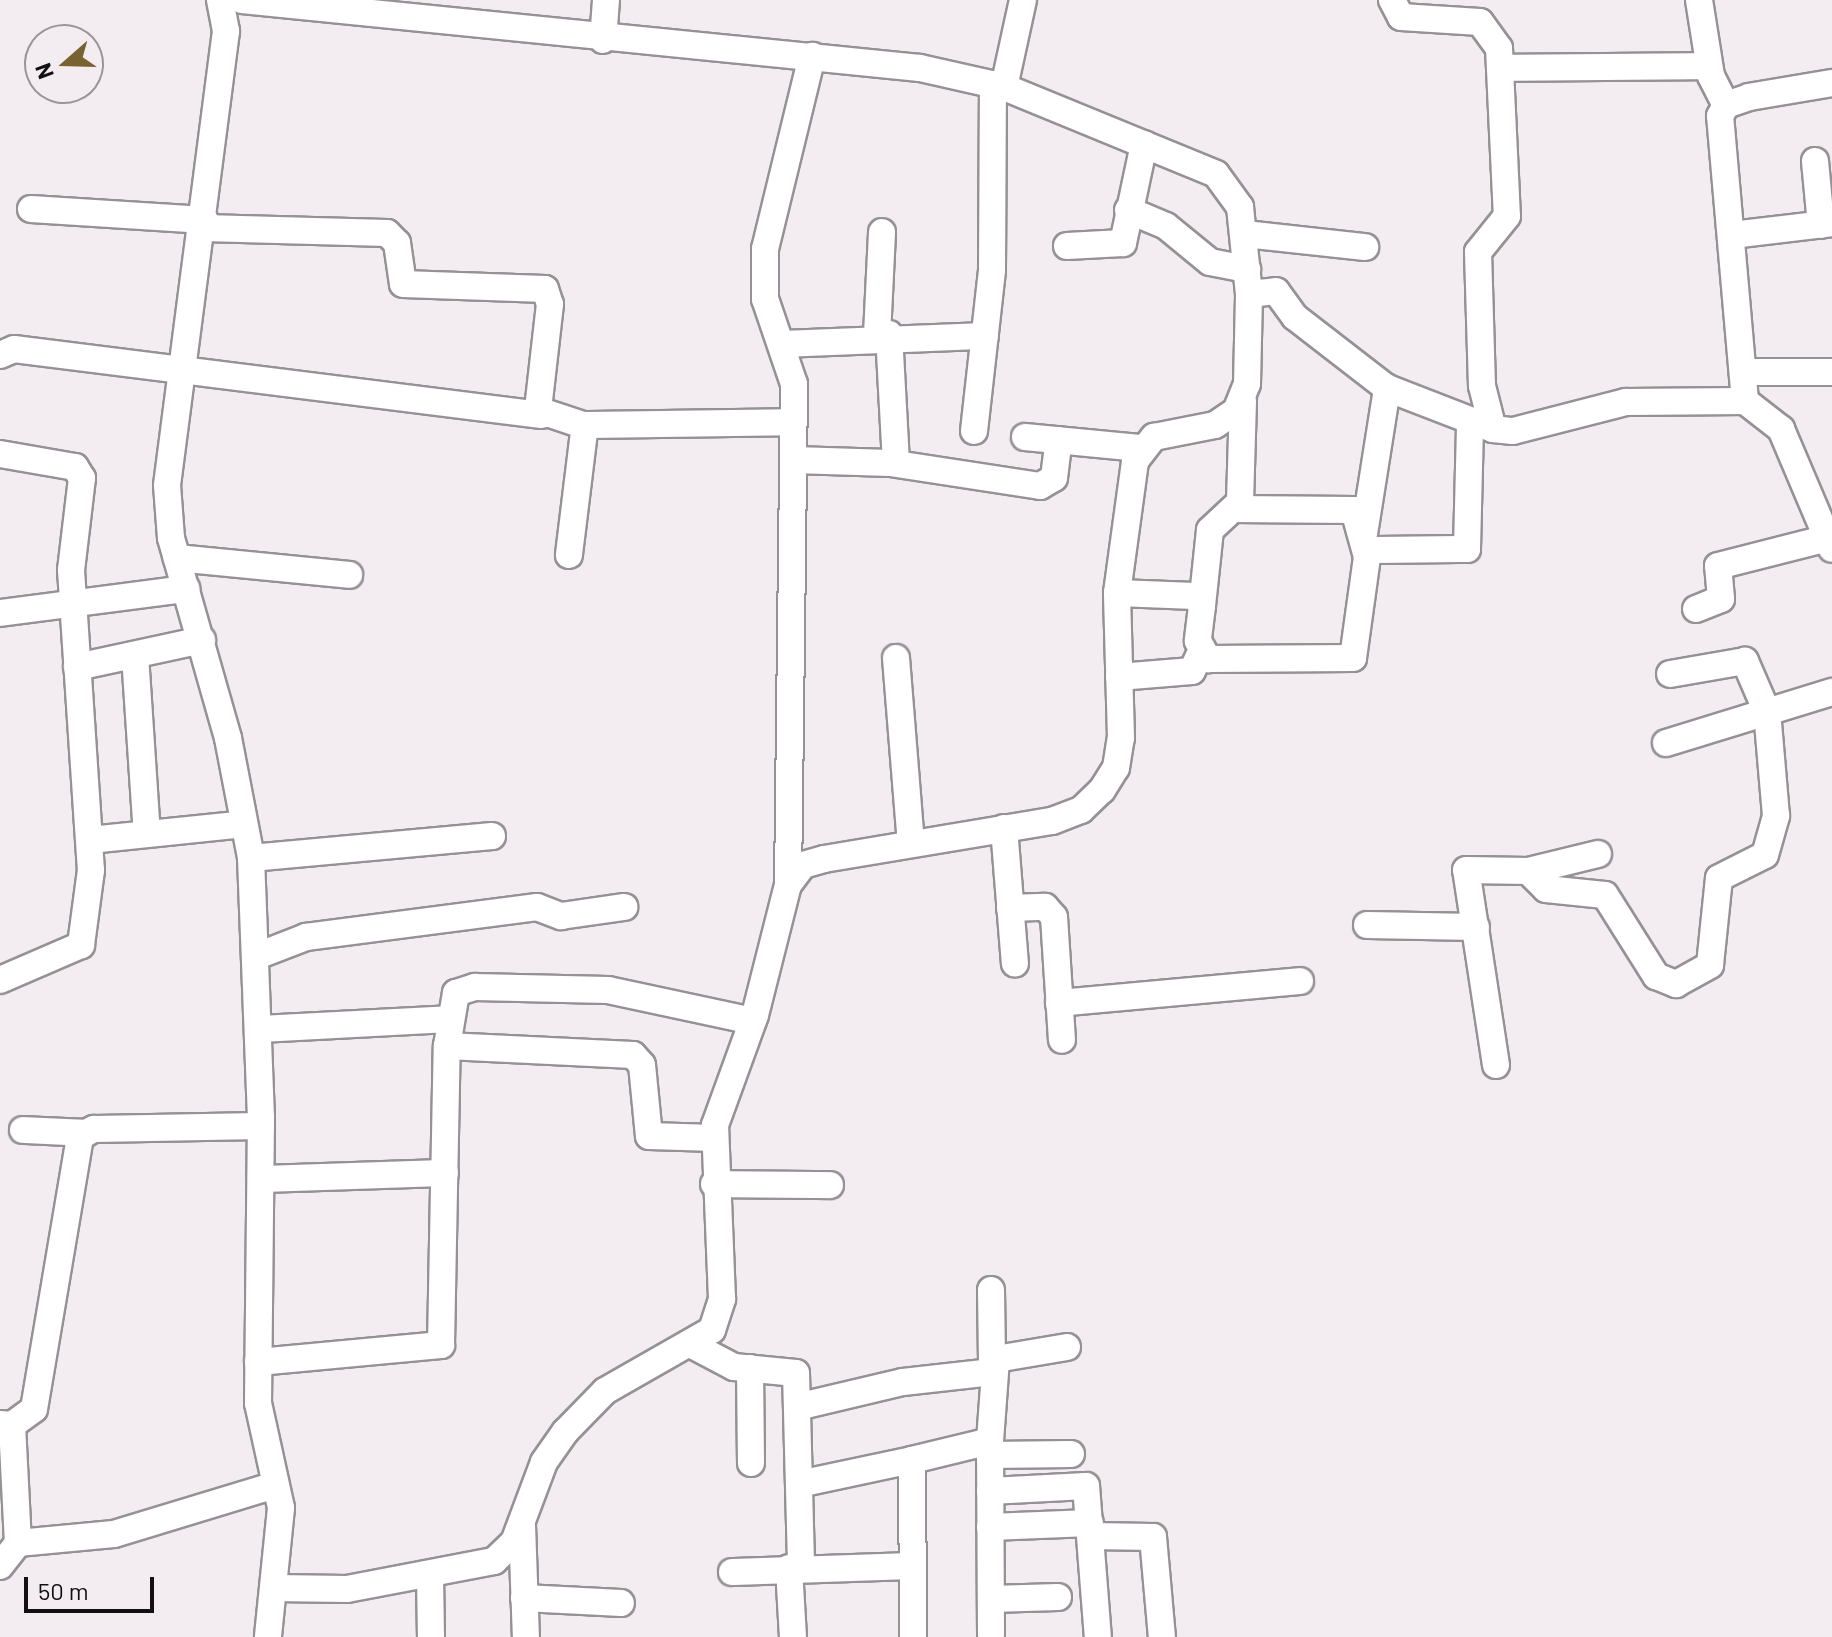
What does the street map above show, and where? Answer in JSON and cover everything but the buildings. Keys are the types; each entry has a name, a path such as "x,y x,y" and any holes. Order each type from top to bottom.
{"street":[{"path":"220,0 226,31 205,224 167,485 177,558 202,640 251,858 260,1029 260,1421 275,1485 281,1530 268,1637"},
{"path":"242,0 439,10 603,40 812,56 999,86 1144,144 1230,186 1245,234 1248,281 1242,486 1234,509 1210,530 1201,652 1192,671 1119,677"},
{"path":"603,40 606,0"},
{"path":"974,431 985,336 999,86 1023,0"},
{"path":"1365,545 1453,555 1467,549 1482,425 1478,252 1507,216 1500,68 1488,26 1401,17 1392,0"},
{"path":"1699,0 1709,66 1726,105 1717,129 1732,235 1745,401"},
{"path":"274,1588 347,1589 494,1561 514,1542 544,1462 605,1391 694,1346 712,1330 722,1299 714,1184 715,1138 753,1021 788,885 794,384 783,344 765,299 765,249 812,56"},
{"path":"1500,68 1709,66"},
{"path":"1726,105 1832,83"},
{"path":"1067,246 1117,248 1144,144"},
{"path":"1732,235 1826,224 1815,161"},
{"path":"31,209 205,224 387,233 397,243 403,284 545,289 542,415"},
{"path":"1128,210 1166,226 1210,262 1276,291 1295,317 1387,388 1482,425 1513,431 1626,402 1745,401 1781,429 1822,490 1830,544 1718,566 1721,599 1696,609"},
{"path":"882,232 883,335 896,463"},
{"path":"1245,234 1365,247"},
{"path":"783,344 883,335 985,336"},
{"path":"0,355 14,349 185,368 542,415 583,425 793,422"},
{"path":"1743,372 1832,372"},
{"path":"1201,652 1214,660 1353,658 1387,388"},
{"path":"1025,437 1139,448 1229,419 1243,401"},
{"path":"569,555 583,425"},
{"path":"794,460 896,463 1040,486 1054,478 1059,440"},
{"path":"788,885 803,865 1004,828 1081,810 1102,790 1116,768 1121,738 1117,593 1139,448"},
{"path":"0,454 75,467 82,478 72,605 90,840 90,910 81,945 0,980"},
{"path":"1234,509 1344,508 1359,515 1365,545"},
{"path":"177,558 349,575"},
{"path":"0,613 186,589"},
{"path":"1117,593 1195,596 1202,606"},
{"path":"77,667 202,640"},
{"path":"135,655 147,834"},
{"path":"896,658 911,843"},
{"path":"1528,871 1546,889 1605,895 1656,976 1676,984 1698,978 1715,949 1719,878 1762,860 1776,816 1773,710 1742,658 1670,674"},
{"path":"1666,743 1832,692"},
{"path":"90,840 244,824"},
{"path":"1004,828 1015,964"},
{"path":"251,858 492,836"},
{"path":"1496,1065 1466,870 1528,871 1598,854"},
{"path":"257,956 306,937 537,907 561,916 624,907"},
{"path":"1010,908 1045,907 1054,917 1062,1040"},
{"path":"1367,925 1476,927"},
{"path":"1059,1003 1300,981"},
{"path":"258,1362 441,1345 447,1046 449,1019 456,993 475,987 608,990 753,1021"},
{"path":"260,1029 449,1019"},
{"path":"447,1046 633,1055 642,1065 649,1136 715,1138"},
{"path":"23,1130 86,1133 261,1126"},
{"path":"0,1566 18,1543 6,1424 34,1409 86,1133"},
{"path":"261,1179 445,1173"},
{"path":"714,1184 830,1185"},
{"path":"991,1290 991,1634"},
{"path":"694,1346 722,1364 750,1368 794,1368 799,1484 793,1637"},
{"path":"797,1407 903,1382 992,1368 1067,1347"},
{"path":"750,1368 751,1463"},
{"path":"799,1484 912,1460 990,1448 1071,1454"},
{"path":"912,1460 913,1637"},
{"path":"18,1543 114,1534 275,1485"},
{"path":"990,1491 1083,1485 1090,1530 1098,1637"},
{"path":"522,1521 526,1637"},
{"path":"990,1527 1090,1530 1153,1537 1162,1637"},
{"path":"732,1572 795,1567 913,1566"},
{"path":"430,1575 431,1637"},
{"path":"991,1599 1058,1597"},
{"path":"524,1598 621,1603"}]}
